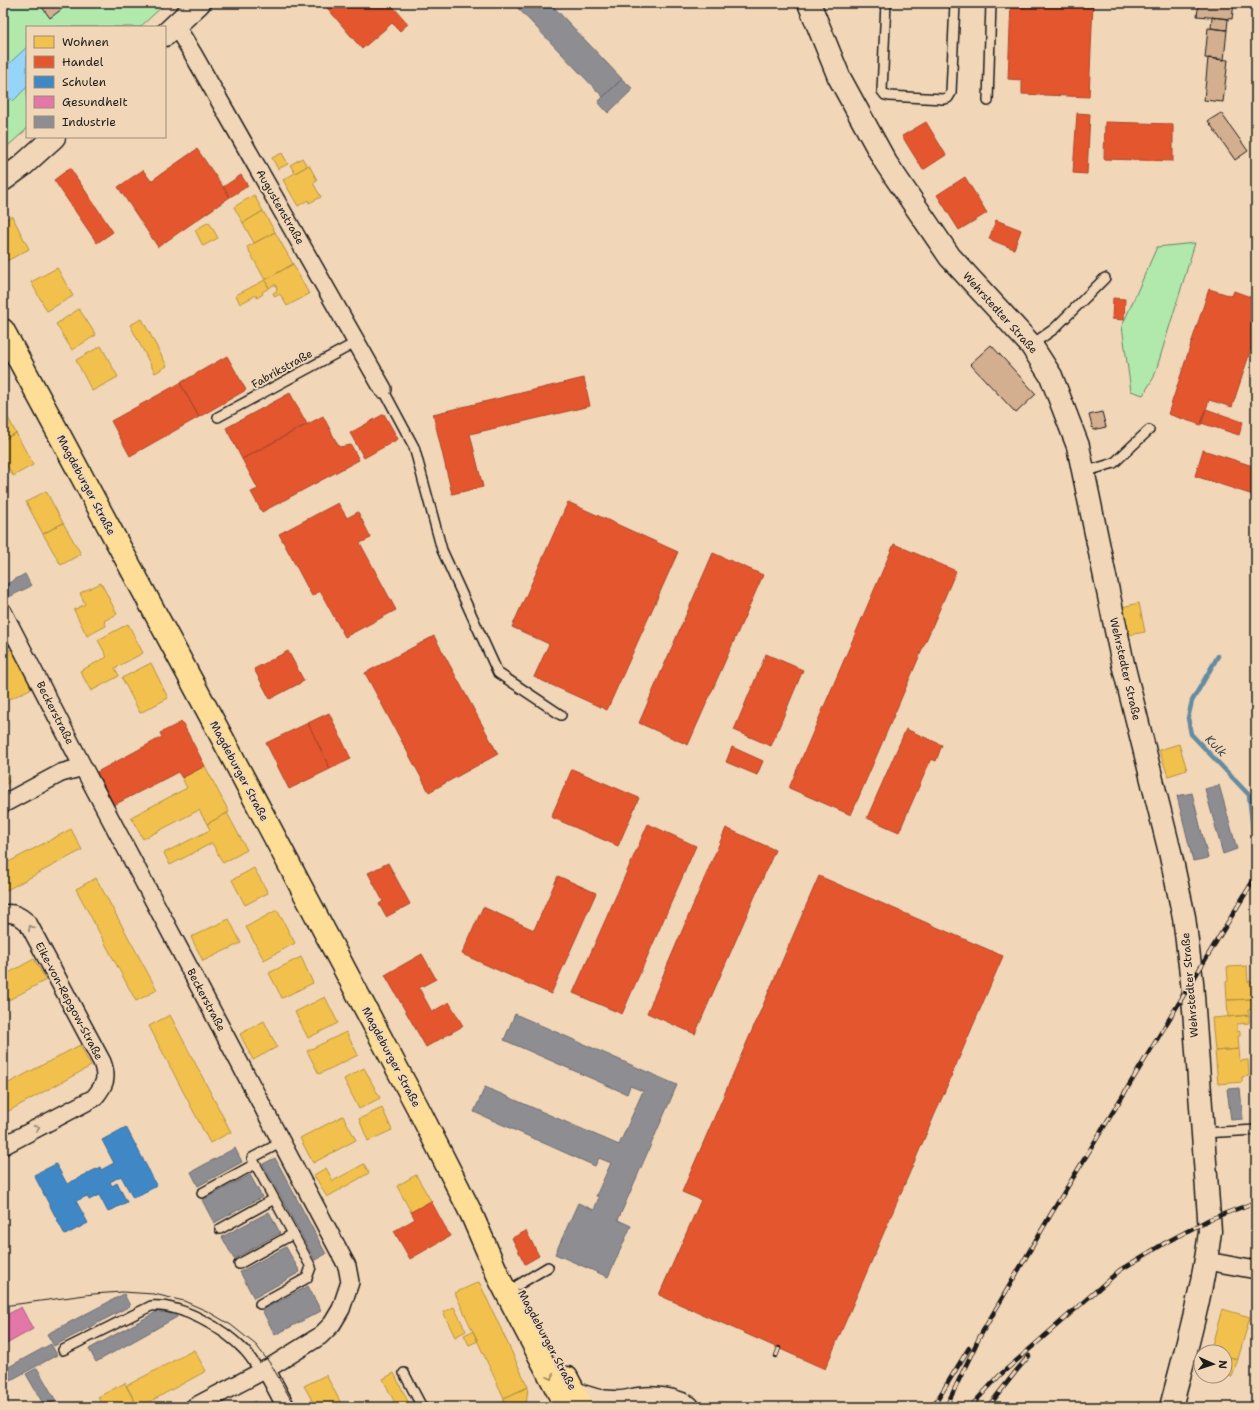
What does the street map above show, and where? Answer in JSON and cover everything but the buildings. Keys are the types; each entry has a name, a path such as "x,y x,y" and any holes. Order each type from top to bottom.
{"main road":[{"name":"Magdeburger Straße","path":"3,330 363,1004 471,1213 500,1280 574,1402"},
{"name":"Magdeburger Straße","path":"471,1213 512,1273 574,1402"}],"street":[{"path":"170,31 199,3"},
{"name":"Wehrstedter Straße","path":"809,3 839,77 886,163 909,191 950,257 1031,345 1051,376 1078,446 1123,664 1170,852 1184,917 1192,982 1210,1231 1207,1261 1171,1407"},
{"name":"Augustenstraße","path":"170,31 182,36 193,54 383,389"},
{"path":"3,180 53,138"},
{"name":"Beckerstraße","path":"3,612 83,767 347,1266 350,1282 341,1309 332,1324 320,1336 266,1369 194,1407"},
{"path":"3,804 61,774 83,767"},
{"name":"Eike-von-Repgow-Straße","path":"3,914 17,914 28,923 102,1062 106,1073 103,1087 94,1098 3,1146"},
{"path":"1207,1261 1256,1270"},
{"path":"266,1369 286,1407"},
{"path":"574,1402 590,1399 622,1404 644,1399 662,1399 674,1401 688,1407"}],"lane":[{"path":"886,3 882,91 885,95 889,96 943,99 948,98 951,93 955,3"},
{"path":"988,101 990,3"},
{"path":"1031,345 1054,329 1105,278"},
{"name":"Fabrikstraße","path":"218,417 357,342"},
{"path":"383,389 414,447 442,550 498,673 561,715"},
{"path":"1084,472 1114,463 1149,430"},
{"path":"1203,1133 1256,1130"},
{"path":"260,1304 307,1278 311,1267 252,1158 282,1142"},
{"path":"202,1193 255,1164"},
{"path":"220,1229 274,1199"},
{"path":"239,1264 293,1234"},
{"path":"518,1285 548,1267"},
{"path":"63,1350 151,1306 160,1305 198,1318 225,1334 266,1369"},
{"path":"404,1374 422,1407"}],"green space":[{"path":"3,3 166,3 141,26 26,26 26,130 3,150"},
{"path":"1195,243 1154,377 1143,395 1131,391 1122,326 1157,247"}],"water":[{"path":"26,48 26,88 13,101 3,91 3,69"}],"waterway":[{"name":"Kulk","path":"1218,656 1192,701 1188,718 1191,734 1249,795 1255,848"}],"tram line":[{"path":"3,1306 93,1294 122,1292 154,1294 184,1301 209,1312 231,1325 256,1345 272,1366 295,1407"}],"railway":[{"path":"946,1407 979,1338 1051,1214 1256,876"},
{"path":"970,1407 1000,1375 1120,1270 1165,1243 1210,1219 1256,1202"},
{"path":"776,1356 779,1348"},
{"path":"933,1407 969,1348"},
{"path":"988,1407 1029,1356"}]}
